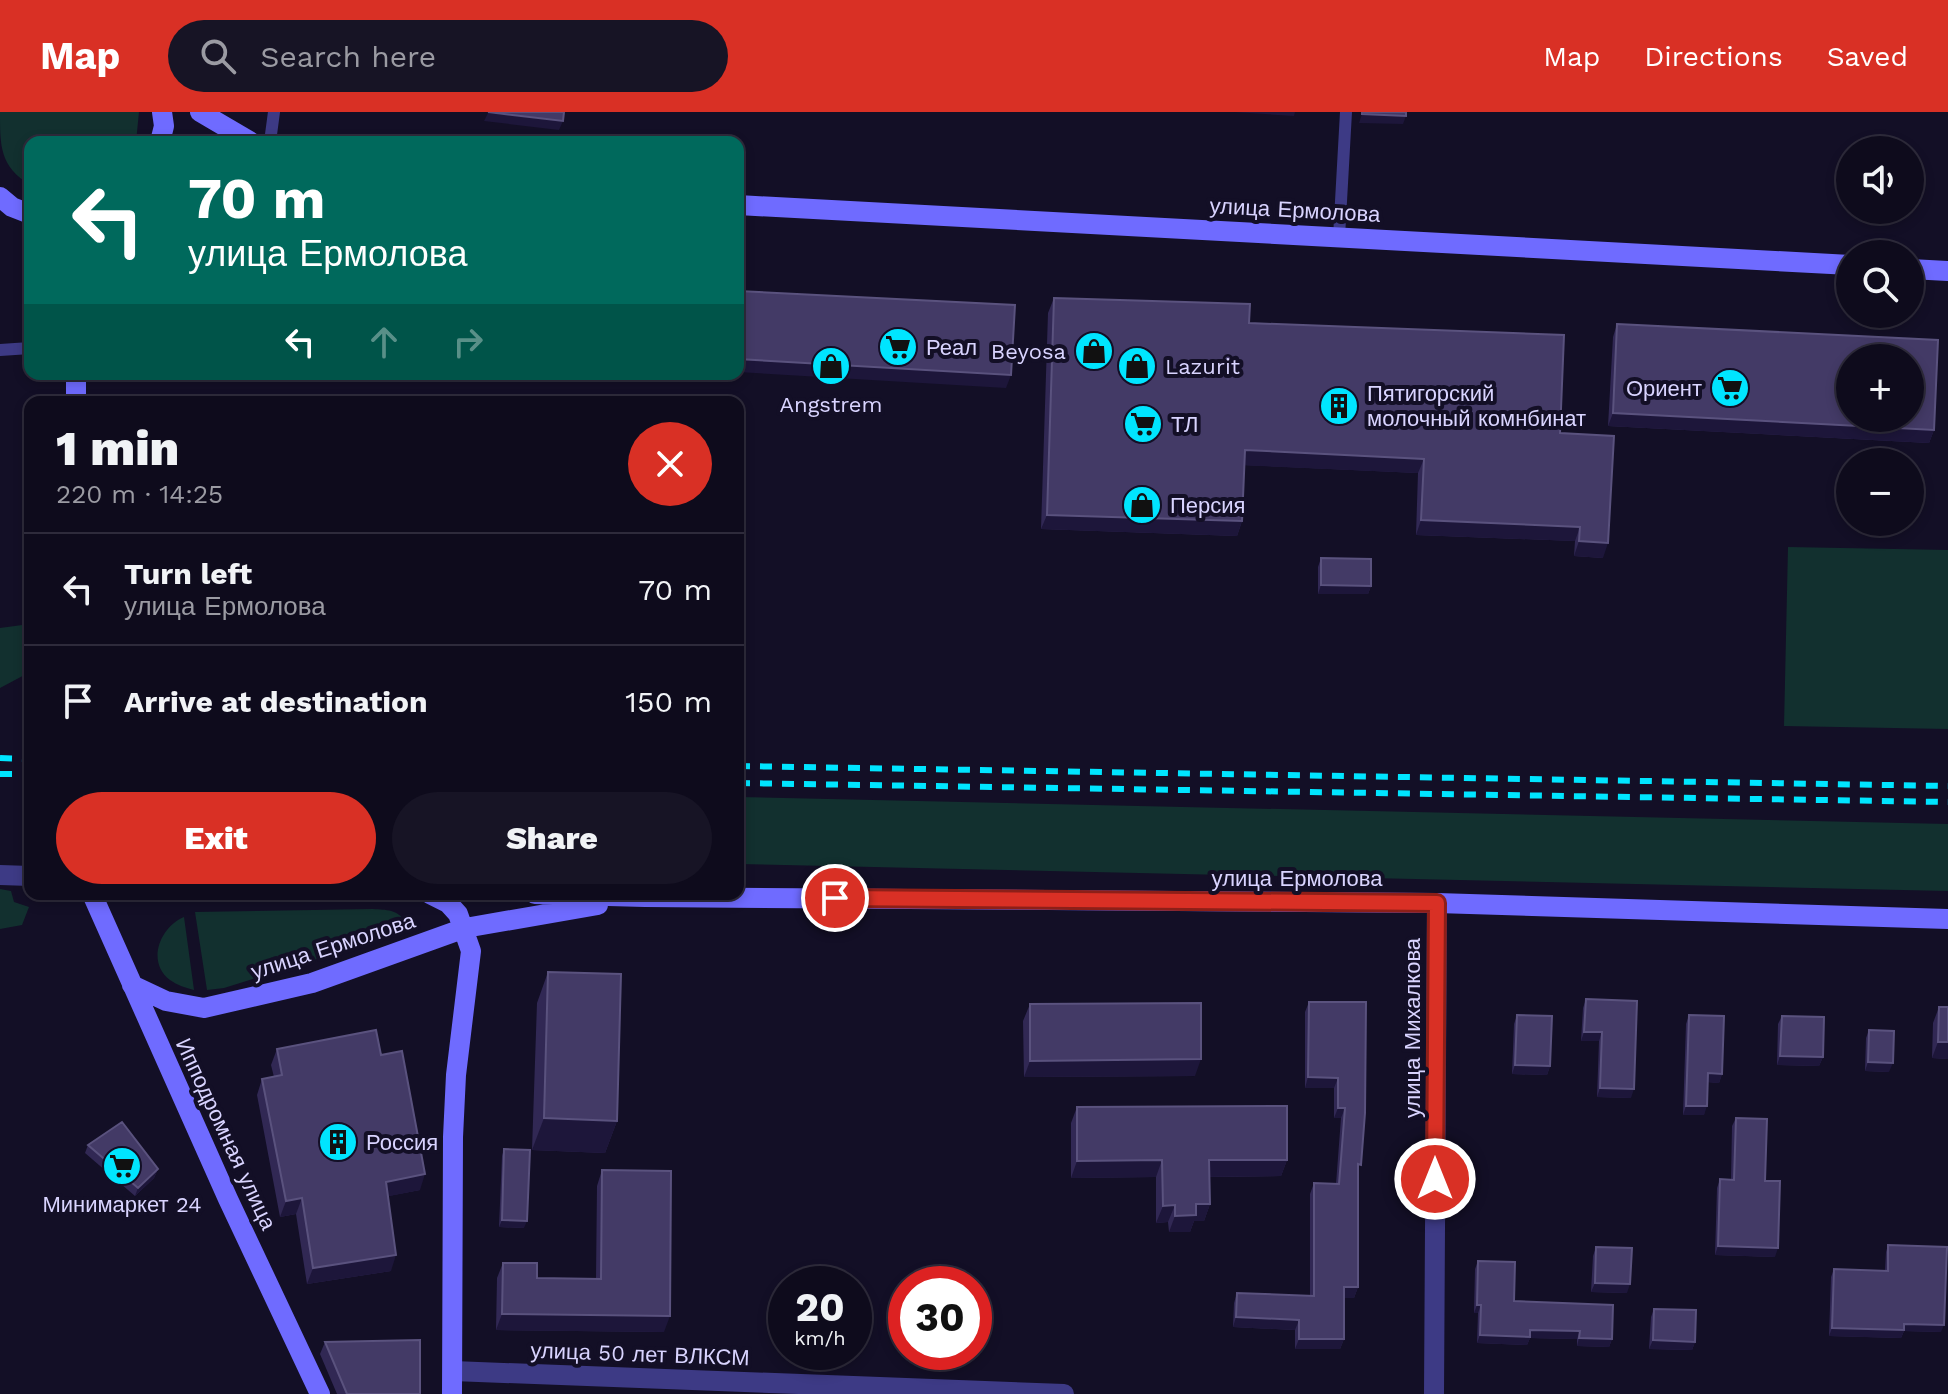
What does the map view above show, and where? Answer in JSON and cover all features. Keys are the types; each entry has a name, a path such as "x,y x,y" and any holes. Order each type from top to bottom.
{"street":[{"path":"162,112 162,136"},
{"path":"200,112 241,136"},
{"name":"улица Ермолова","path":"744,205 1836,264"},
{"path":"1924,270 1948,271"},
{"path":"0,875 24,876"},
{"name":"улица Ермолова","path":"744,898 1437,903 1948,919"},
{"name":"Ипподромная улица","path":"95,900 320,1394"},
{"path":"442,900 458,914 471,951 454,1106 452,1394"},
{"name":"улица Ермолова","path":"132,985 166,1001 204,1008 312,983 465,928 628,900"},
{"name":"улица Михалкова","path":"1434,1394 1437,903"},
{"name":"улица 50 лет ВЛКСМ","path":"453,1371 1064,1394"}],"lane":[{"path":"271,136 274,112"},
{"path":"1339,237 1346,112"},
{"path":"0,350 24,348"}],"green space":[{"path":"0,112 139,112 137,136 24,136 24,181 7,163 0,136"},
{"path":"1788,547 1948,550 1948,729 1784,726"},
{"path":"24,625 24,675 0,688 0,628"},
{"path":"744,797 1948,824 1948,891 744,864"},
{"path":"0,889 11,891 14,902 29,907 22,925 0,929"},
{"path":"373,909 399,915 405,922 400,933 224,988 207,990 195,912"},
{"path":"184,917 194,990 170,980 159,964 159,946 163,937"}],"building":[{"path":"488,112 564,112 563,121"},
{"path":"1406,112 1406,116 1362,114"},
{"name":"Реал","path":"744,291 1015,305 1011,375 744,359"},
{"path":"1054,298 1250,304 1249,323 1564,335 1560,433 1614,436 1608,543 1579,541 1580,527 1421,520 1424,459 1245,450 1242,521 1047,515"},
{"name":"Ориент","path":"1617,324 1938,340 1934,430 1924,429 1924,344 1836,344 1836,425 1613,413"},
{"path":"1321,558 1371,559 1371,586 1321,585"},
{"path":"548,972 621,974 617,1121 544,1118"},
{"path":"1586,999 1637,1001 1634,1089 1600,1088 1602,1032 1584,1032"},
{"path":"1309,1002 1366,1002 1365,1113 1361,1165 1358,1164 1358,1287 1344,1287 1344,1339 1299,1339 1299,1320 1236,1317 1237,1293 1314,1296 1314,1183 1339,1184 1345,1108 1338,1108 1338,1078 1308,1077"},
{"path":"1201,1003 1201,1059 1030,1061 1030,1004"},
{"path":"1939,1007 1948,1007 1948,1042 1938,1042"},
{"path":"1517,1015 1552,1016 1550,1066 1515,1065"},
{"path":"1689,1015 1724,1016 1722,1074 1708,1073 1707,1106 1686,1106"},
{"path":"1782,1016 1824,1017 1823,1057 1780,1056"},
{"name":"Россия","path":"376,1030 381,1055 402,1051 425,1174 386,1182 396,1255 313,1268 302,1198 286,1201 262,1079 282,1075 277,1049"},
{"path":"1869,1030 1894,1031 1893,1063 1868,1062"},
{"path":"1287,1106 1287,1160 1209,1160 1210,1204 1196,1204 1196,1215 1175,1216 1175,1205 1163,1206 1162,1160 1077,1161 1077,1107"},
{"path":"1736,1118 1767,1119 1765,1181 1780,1181 1778,1248 1718,1246 1720,1179 1734,1180"},
{"name":"Минимаркет 24","path":"122,1122 158,1169 138,1188 88,1145"},
{"path":"504,1149 530,1150 527,1221 502,1220"},
{"path":"602,1170 671,1171 670,1316 502,1314 503,1263 537,1263 537,1278 601,1279"},
{"path":"1888,1245 1947,1247 1944,1325 1904,1324 1904,1330 1832,1328 1834,1269 1888,1271"},
{"path":"1596,1247 1632,1248 1630,1284 1595,1283"},
{"path":"1478,1261 1515,1262 1514,1301 1613,1305 1612,1339 1579,1338 1580,1331 1530,1330 1530,1337 1480,1335"},
{"path":"1654,1309 1696,1310 1695,1342 1653,1340"},
{"path":"420,1340 420,1394 347,1394 325,1342"}],"railway":[{"path":"0,758 24,759"},
{"path":"744,766 1948,786"},
{"path":"0,774 24,774"},
{"path":"744,783 1948,802"}],"place":[{"name":"Реал","path":"898,347"},
{"name":"Beyosa","path":"1094,351"},
{"name":"Angstrem","path":"831,366"},
{"name":"Lazurit","path":"1137,366"},
{"name":"Ориент","path":"1730,388"},
{"name":"Пятигорский молочный комнбинат","path":"1339,406"},
{"name":"ТЛ","path":"1143,424"},
{"name":"Персия","path":"1142,505"},
{"name":"Россия","path":"338,1142"},
{"name":"Минимаркет 24","path":"122,1166"}],"route":[{"path":"835,898 1437,903 1435,1179"}]}
